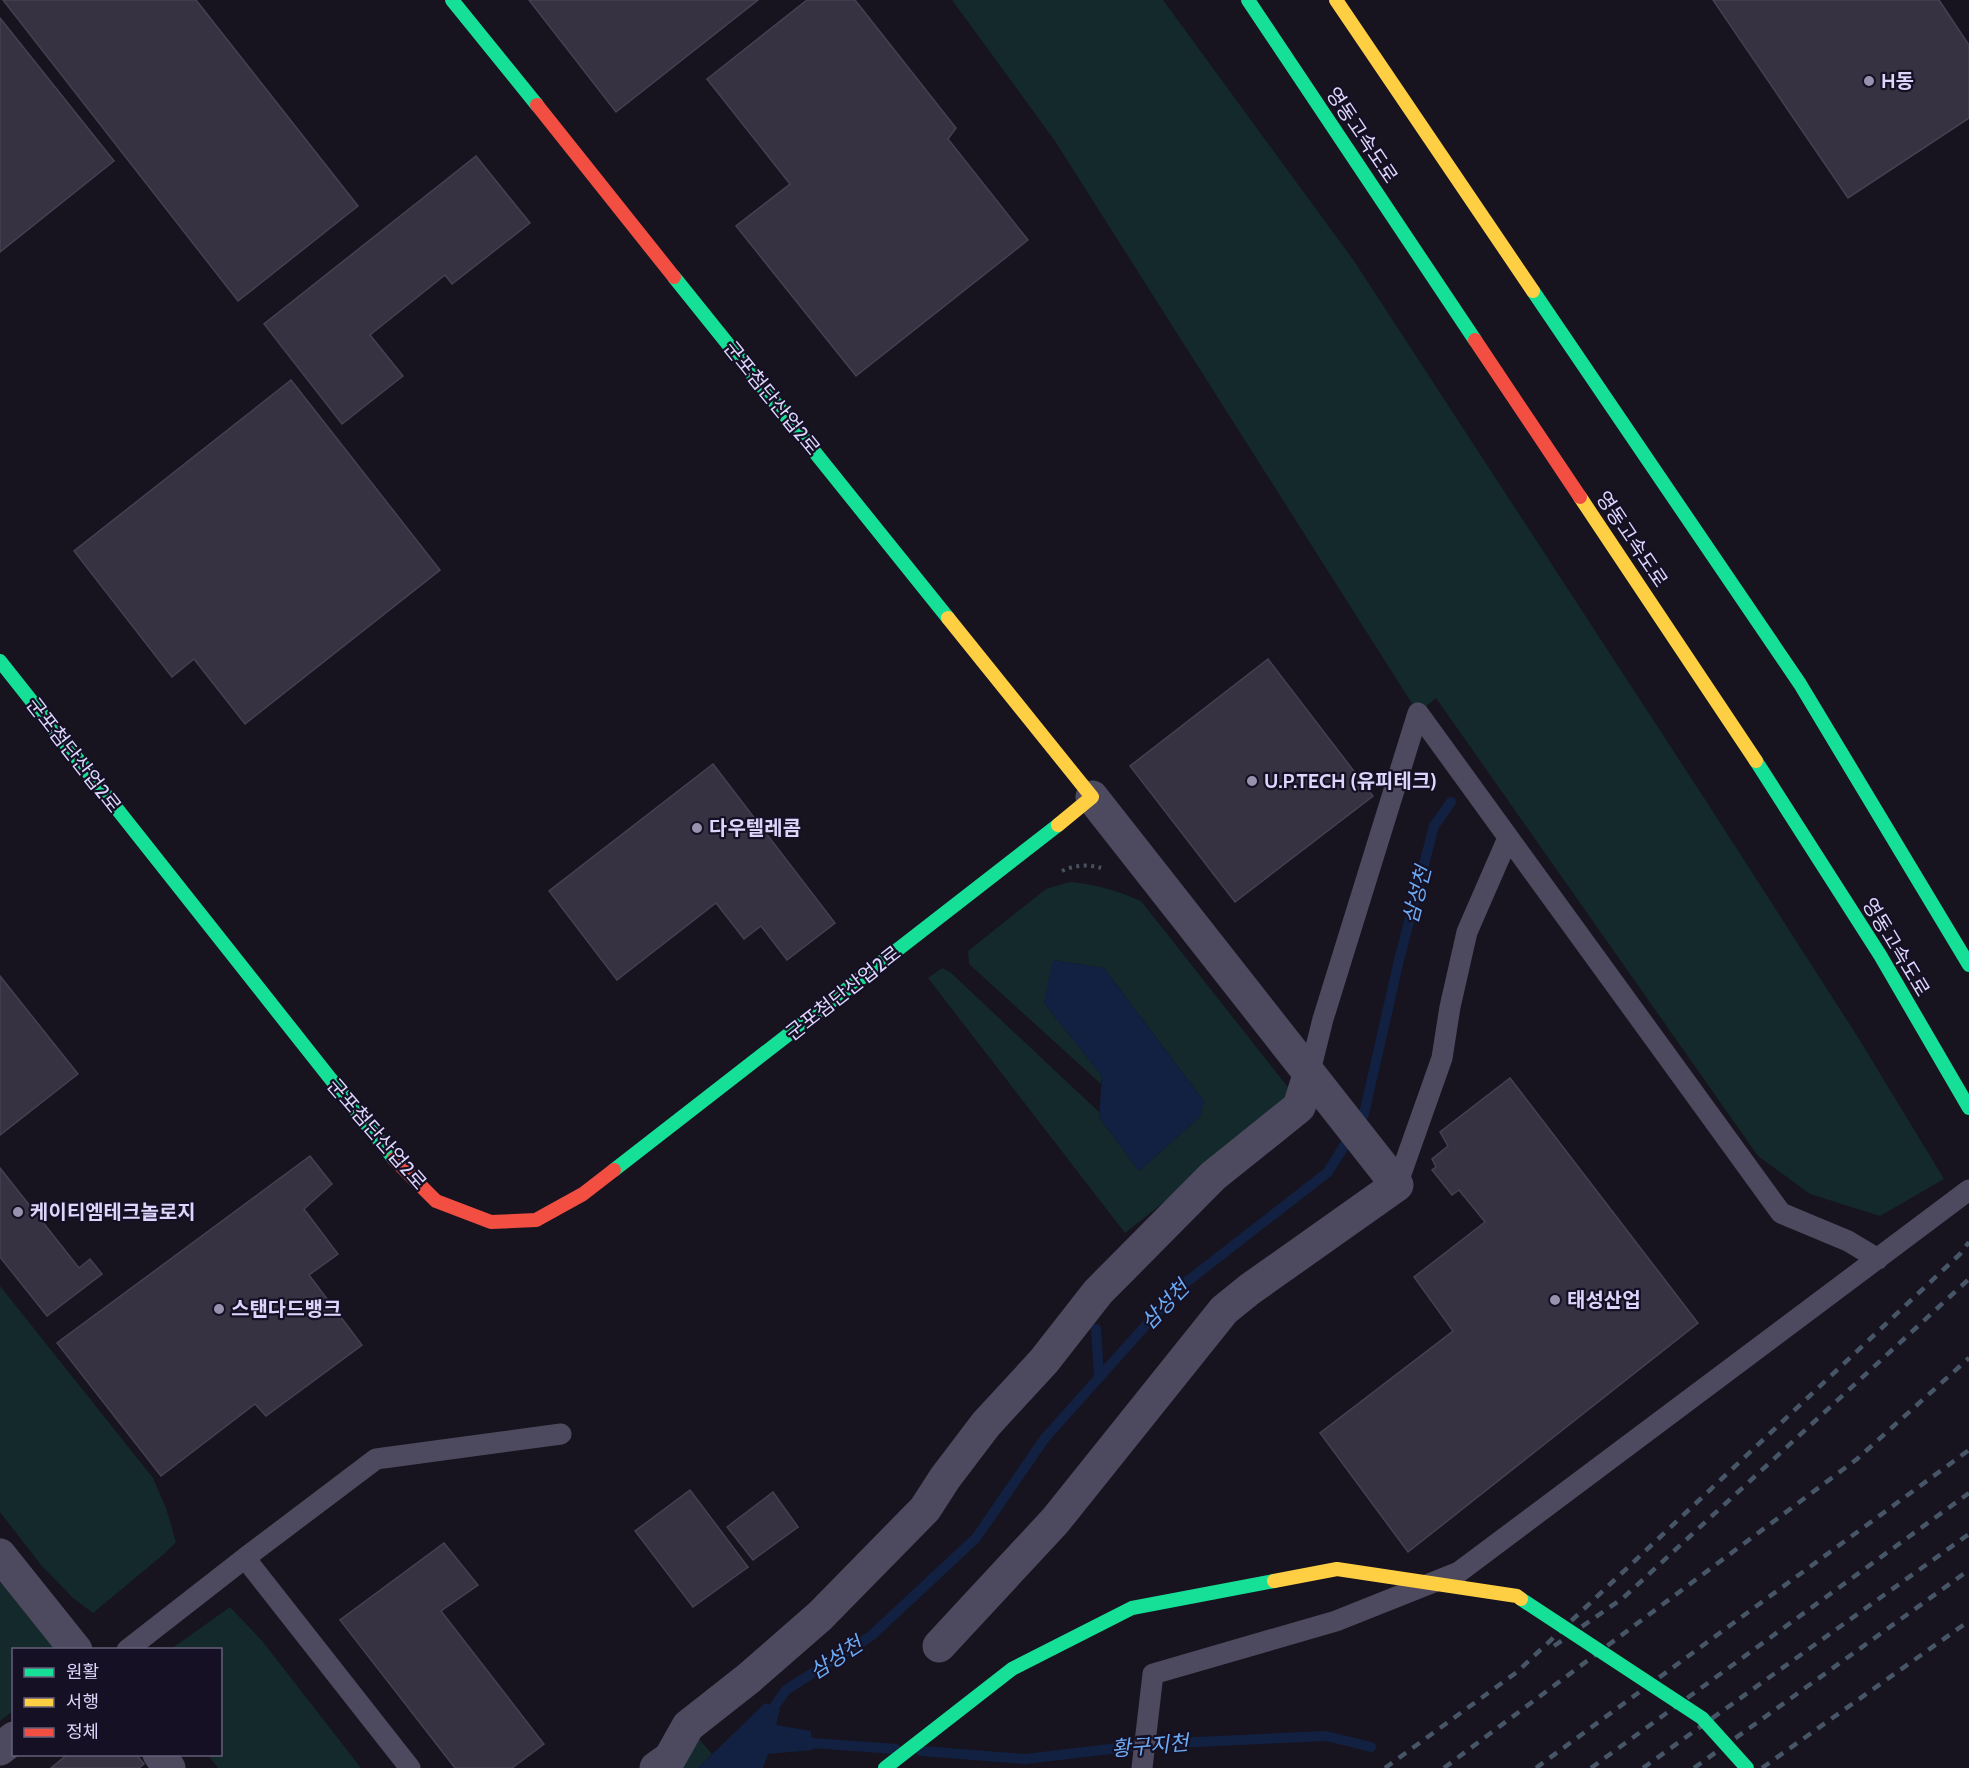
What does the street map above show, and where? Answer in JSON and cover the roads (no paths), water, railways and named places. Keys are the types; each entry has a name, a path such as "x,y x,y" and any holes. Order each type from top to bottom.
{"main road":[{"name":"군포첨단산업2로","path":"0,661 389,1154 436,1201 491,1222 536,1220 583,1194 1033,846 1092,797 452,0"},
{"name":"영동고속도로","path":"1248,0 1728,718 1880,956 1969,1108"},
{"path":"1336,0 1800,684 1969,965"},
{"path":"885,1768 1012,1669 1132,1608 1337,1569 1517,1596 1702,1718 1747,1768"}],"street":[{"name":"군포첨단산업2로","path":"1092,797 1397,1185"},
{"path":"656,1768 670,1758 688,1726 749,1678 820,1616 925,1509 945,1478 986,1424 1044,1361 1098,1292 1214,1176 1299,1107 1309,1075"},
{"path":"939,1646 1055,1521 1224,1310 1397,1185"},
{"path":"0,1555 74,1648"},
{"path":"0,1749 12,1740"},
{"path":"160,1756 169,1768"}],"lane":[{"path":"1309,1075 1323,1019 1418,713 1781,1213 1848,1241 1878,1259"},
{"path":"1397,1185 1442,1058 1467,932 1508,838"},
{"path":"1142,1768 1153,1674 1336,1622 1459,1572 1969,1190"},
{"path":"130,1648 376,1459 561,1434"},
{"path":"245,1558 410,1768"}],"water":[{"path":"1053,960 1104,968 1204,1101 1200,1117 1139,1171 1099,1117 1102,1076 1044,1003"},
{"path":"765,1703 780,1709 776,1725 811,1731 813,1750 768,1754 763,1768 698,1768"}],"waterway":[{"name":"삼성천","path":"766,1718 786,1690 871,1636 976,1538 1045,1438 1180,1287 1328,1172 1364,1114 1399,960 1434,826 1451,802"},
{"path":"1096,1329 1099,1376"},
{"name":"황구지천","path":"921,1751 1025,1759 1153,1744 1326,1736 1371,1747"},
{"name":"황구지천","path":"798,1742 896,1749"}],"railway":[{"path":"1385,1768 1517,1672 1960,1254 1969,1242"},
{"path":"1554,1646 1623,1598 1969,1279"},
{"path":"1444,1768 1857,1459 1969,1358"},
{"path":"1536,1768 1969,1450"},
{"path":"1591,1768 1969,1493"},
{"path":"1643,1768 1969,1534"},
{"path":"1694,1768 1969,1570"},
{"path":"1762,1768 1969,1621"}],"place":[{"name":"H동","path":"1869,81"},
{"name":"U.P.TECH (유피테크)","path":"1252,781"},
{"name":"다우텔레콤","path":"697,828"},
{"name":"케이티엠테크놀로지","path":"18,1212"},
{"name":"태성산업","path":"1555,1300"},
{"name":"스탠다드뱅크","path":"219,1309"}]}
